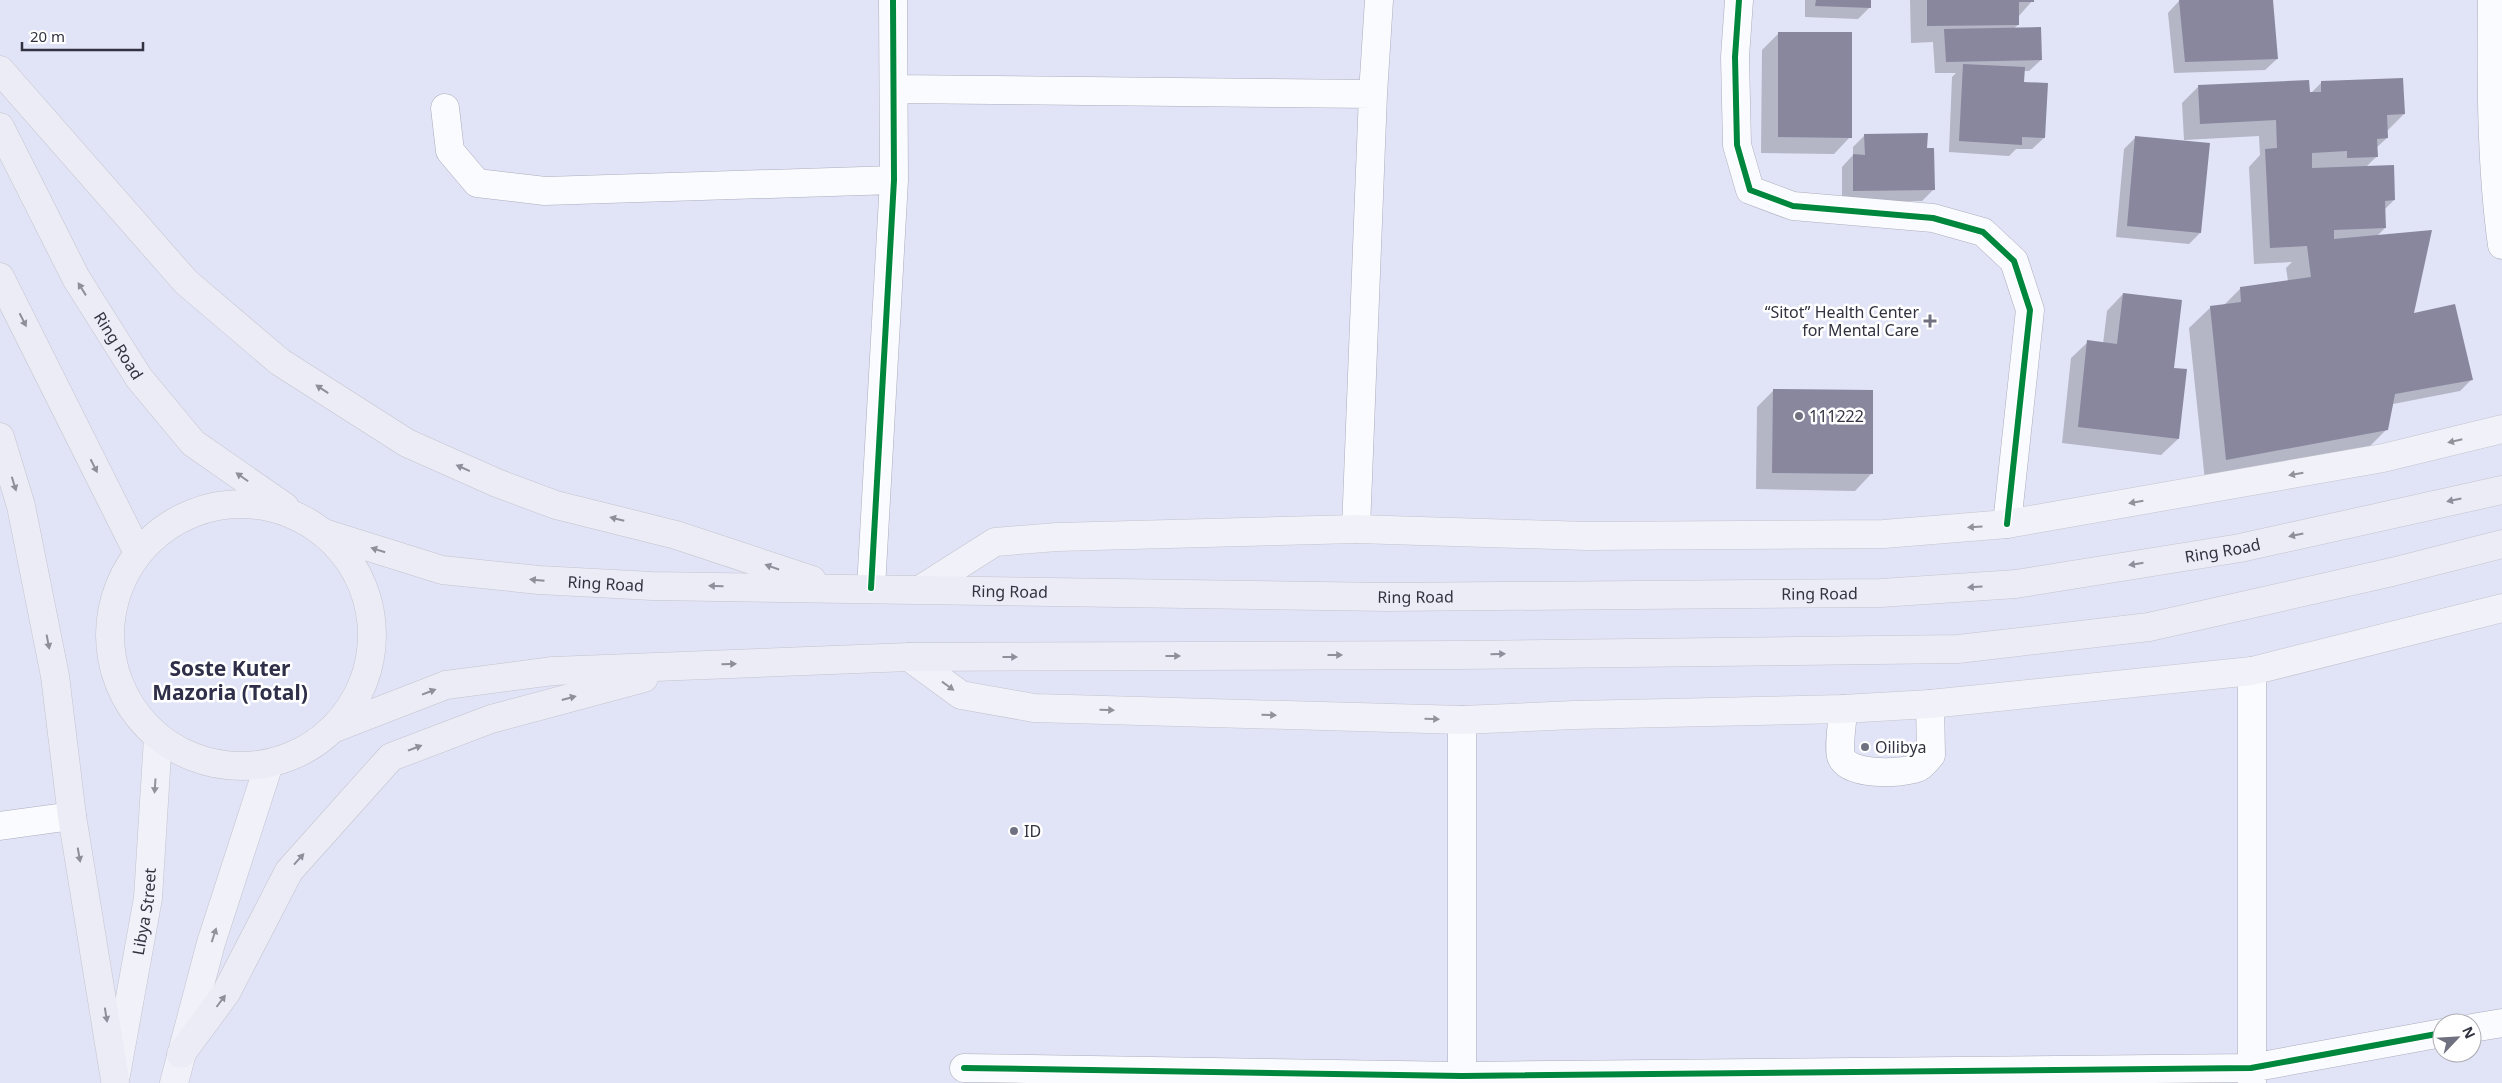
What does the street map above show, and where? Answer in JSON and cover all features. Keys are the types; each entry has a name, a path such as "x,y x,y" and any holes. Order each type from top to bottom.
{"highway":[{"path":"0,70 186,282 280,362 407,443 496,483 556,505 676,535 835,588"},
{"name":"Ring Road","path":"0,127 76,278 139,378 193,443 296,515"},
{"path":"0,277 138,553"},
{"path":"0,437 21,506 55,676 72,816 115,1082"},
{"name":"Ring Road","path":"324,533 442,570 539,580 633,585 1387,596 1880,593 2016,584 2230,549 2502,490"},
{"path":"228,504 262,505 296,515 324,533 349,560 366,593 373,629 369,666 357,700 335,728 304,751 269,764 230,767 192,757 158,738 131,707 115,669 110,629 118,589 138,553 163,528 194,512 228,504"},
{"path":"335,728 446,685 553,671 909,657 1462,655 1958,649 2149,627 2392,572 2502,544"},
{"path":"181,1054 226,993 289,871 391,758 491,719 692,666"}],"main road":[{"path":"921,589 995,542 1057,537 1356,529 1587,536 1884,534 2007,524 2383,458 2502,429"},
{"path":"909,657 961,695 1034,708 1462,720 1574,715 1843,709 1930,704 2252,671 2502,608"},
{"name":"Libya Street","path":"115,1082 148,898 158,738"},
{"path":"174,1083 211,943 269,764"}],"street":[{"path":"871,588 894,180 893,0"},
{"path":"1356,529 1373,94 1379,0"},
{"path":"1739,0 1734,57 1737,144 1750,190 1793,206 1934,218 1983,232 2014,261 2030,310 2007,524"},
{"path":"2492,0 2491,50 2498,214 2502,245"},
{"path":"894,89 1373,94"},
{"path":"445,108 450,151 477,183 545,191 894,180"},
{"path":"2252,671 2252,1076"},
{"path":"1843,709 1841,756 1846,762 1853,768 1902,772 1920,767 1931,755 1930,704"},
{"path":"1462,720 1462,1080"},
{"path":"0,826 72,816"},
{"path":"2482,1026 2502,1022"},
{"path":"964,1068 1462,1080 2252,1076 2432,1035"}],"building":[{"path":"1816,0 1871,0 1871,8 1815,6"},
{"path":"1927,0 2034,0 2034,2 2019,2 2019,25 1927,26"},
{"path":"2179,0 2273,0 2278,59 2185,62"},
{"path":"2041,27 2042,60 1946,62 1944,29"},
{"path":"1778,32 1852,32 1852,138 1778,137"},
{"path":"1963,64 2025,67 2024,82 2048,83 2045,138 2022,137 2022,145 1959,141"},
{"path":"2403,78 2405,114 2387,115 2388,138 2377,139 2378,157 2347,158 2347,151 2312,153 2312,168 2394,165 2395,200 2385,201 2386,228 2334,230 2334,239 2432,230 2414,313 2455,304 2473,380 2395,394 2388,430 2226,460 2210,306 2241,302 2240,287 2311,277 2307,246 2270,248 2265,149 2277,148 2276,120 2200,124 2198,85 2309,80 2310,92 2321,92 2321,81"},
{"path":"1928,133 1927,148 1934,148 1935,190 1853,191 1853,154 1865,155 1864,134"},
{"path":"2135,136 2210,143 2201,233 2127,226"},
{"path":"2123,293 2182,300 2174,368 2187,369 2179,439 2078,427 2087,340 2117,344"},
{"path":"1773,389 1873,390 1873,474 1772,473"}],"cycle path":[{"path":"871,588 894,180 893,0"},
{"path":"1739,0 1735,57 1737,145 1750,190 1793,206 1933,218 1983,232 2014,261 2030,310 2007,524"},
{"path":"964,1068 1462,1076 2251,1068 2432,1035"}],"place":[{"name":"“Sitot” Health Center for Mental Care","path":"1930,321"},
{"name":"111222","path":"1799,416"},
{"name":"Oilibya","path":"1865,747"},
{"name":"ID","path":"1014,831"}],"district":[{"name":"Soste Kuter Mazoria (Total)","path":"230,681"}]}
